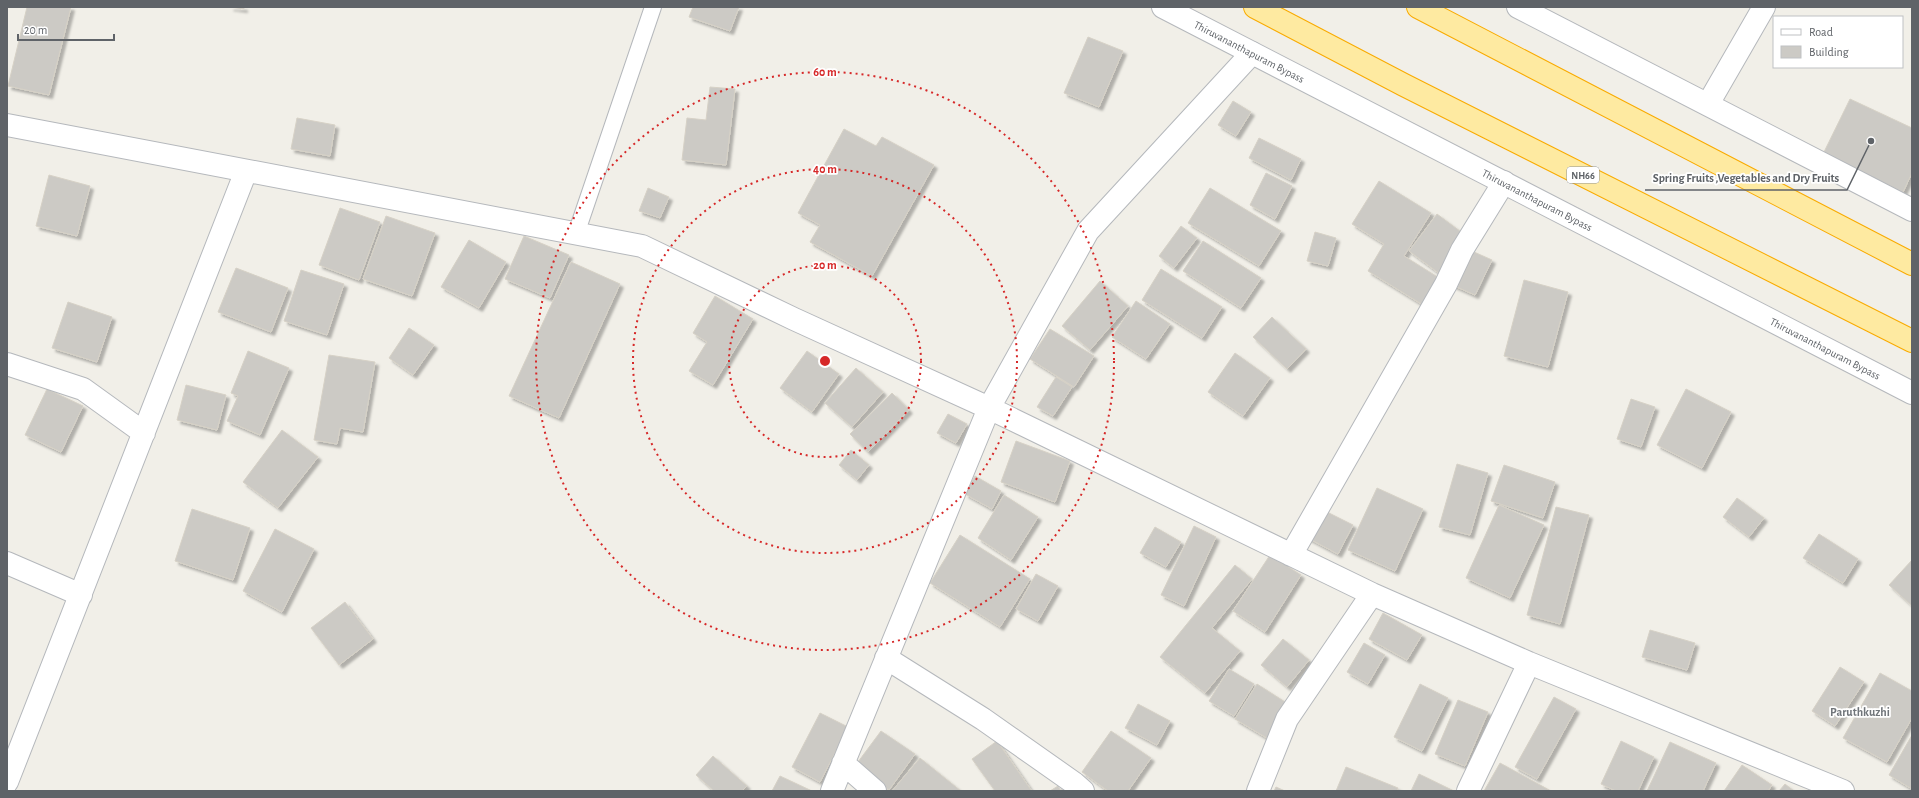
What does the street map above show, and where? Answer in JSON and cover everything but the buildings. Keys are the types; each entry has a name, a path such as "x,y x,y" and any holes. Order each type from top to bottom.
{"highway":[{"name":"NH66","path":"1254,7 1404,85 1912,341"},
{"path":"1418,7 1912,264"}],"street":[{"name":"Thiruvananthapuram Bypass","path":"1162,7 1912,393"},
{"path":"1518,7 1912,210"},
{"path":"1708,104 1764,7"},
{"path":"832,791 989,408 1088,231 1252,53"},
{"path":"7,125 642,246 794,319 989,408 1372,594 1529,664 1844,791"},
{"path":"8,778 81,595 246,170"},
{"path":"1291,555 1446,284 1462,250 1504,182"},
{"path":"7,364 83,389 144,433"},
{"path":"7,563 81,595"},
{"path":"1258,791 1288,720 1372,594"},
{"path":"886,658 984,719 1083,791"},
{"path":"1468,791 1529,664"},
{"path":"843,763 875,791"}],"lane":[{"path":"576,234 653,7"}],"place":[{"name":"Spring Fruits ,Vegetables and Dry Fruits","path":"1871,141"}],"district":[{"name":"Paruthkuzhi","path":"1860,712"}]}
